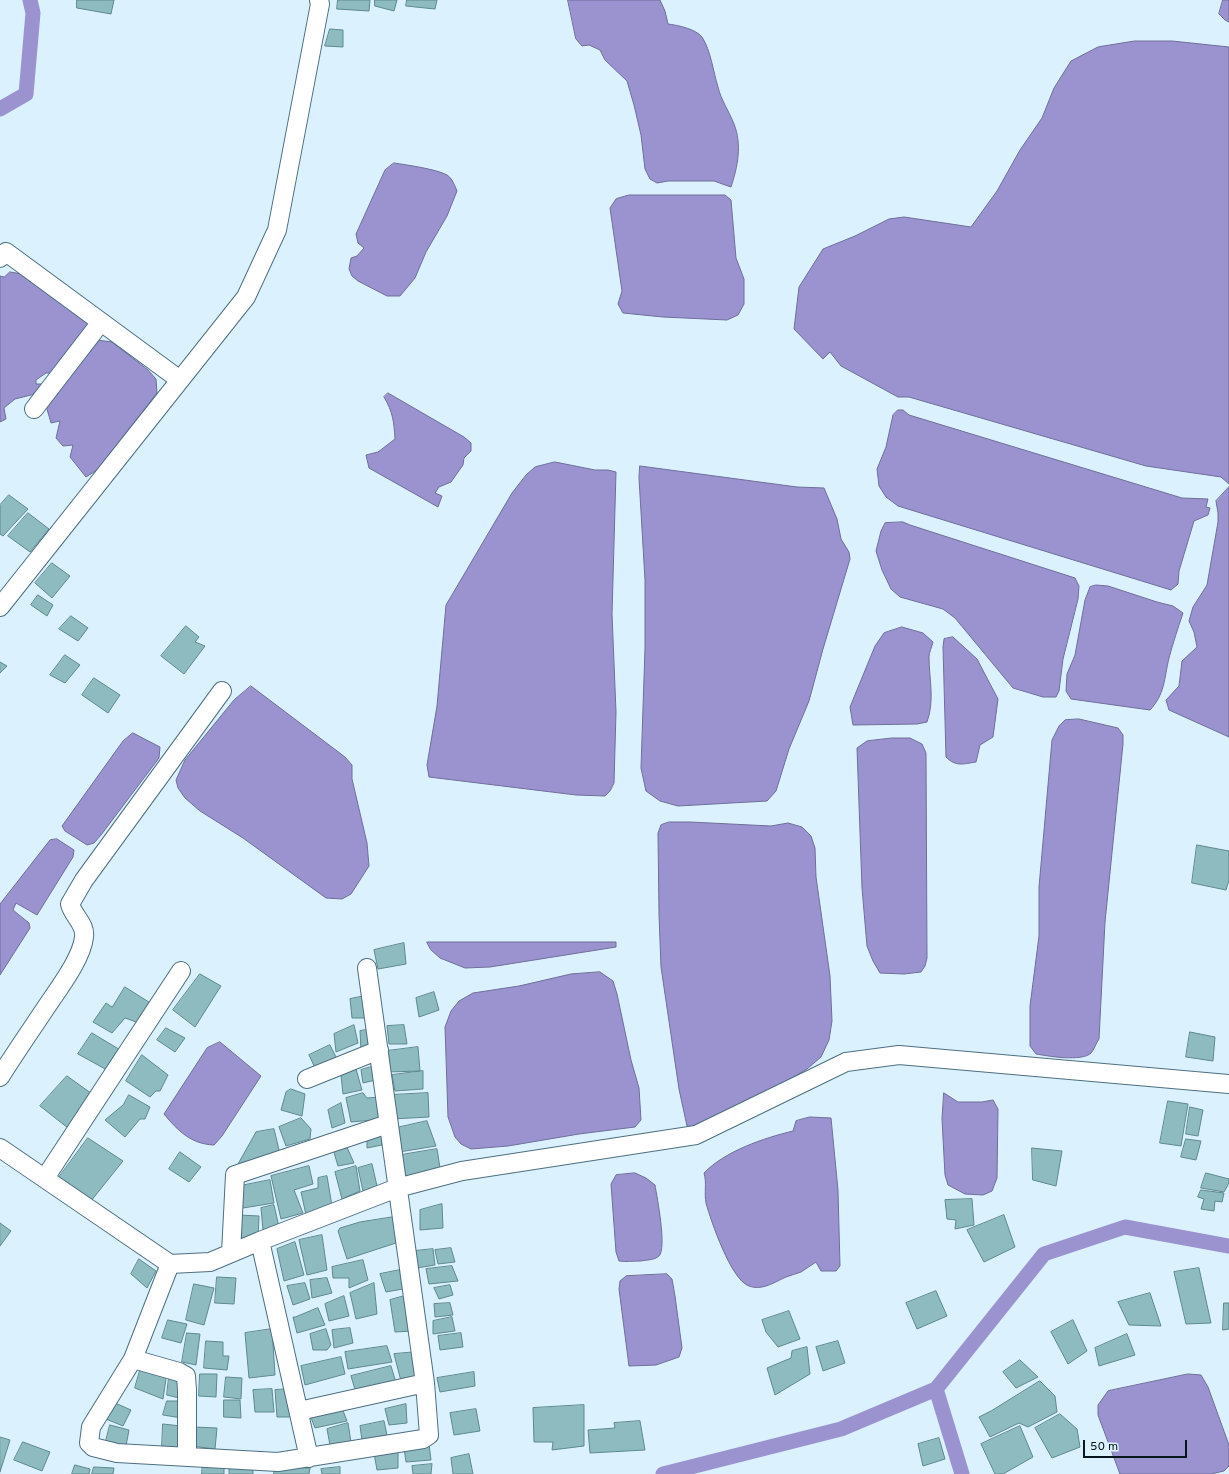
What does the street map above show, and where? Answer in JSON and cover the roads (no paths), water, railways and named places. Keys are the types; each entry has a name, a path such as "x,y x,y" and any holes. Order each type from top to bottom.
{"street":[{"path":"0,607 246,297 277,230 320,4 319,0"},
{"path":"0,258 6,252 180,380"},
{"path":"34,409 101,322"},
{"path":"0,1077 68,974 81,949 85,936 82,925 75,916 70,904 84,880 222,691"},
{"path":"170,1264 133,1359 91,1427 89,1443 93,1447 117,1453 278,1462 423,1439 429,1435 430,1431 425,1383 367,968"},
{"path":"44,1178 180,971"},
{"path":"307,1079 379,1050"},
{"path":"0,1148 170,1264 210,1262 397,1188 462,1171 696,1135 846,1062 899,1055 1229,1084"},
{"path":"231,1253 235,1175 388,1124"},
{"path":"260,1241 310,1458"},
{"path":"133,1359 179,1372 186,1376 187,1457"},
{"path":"299,1411 425,1383"}],"waterway":[{"path":"0,109 26,94 33,13 30,0"},
{"path":"663,1474 841,1429 936,1389 1044,1254 1125,1227 1229,1246"},
{"path":"936,1389 962,1474"}]}
